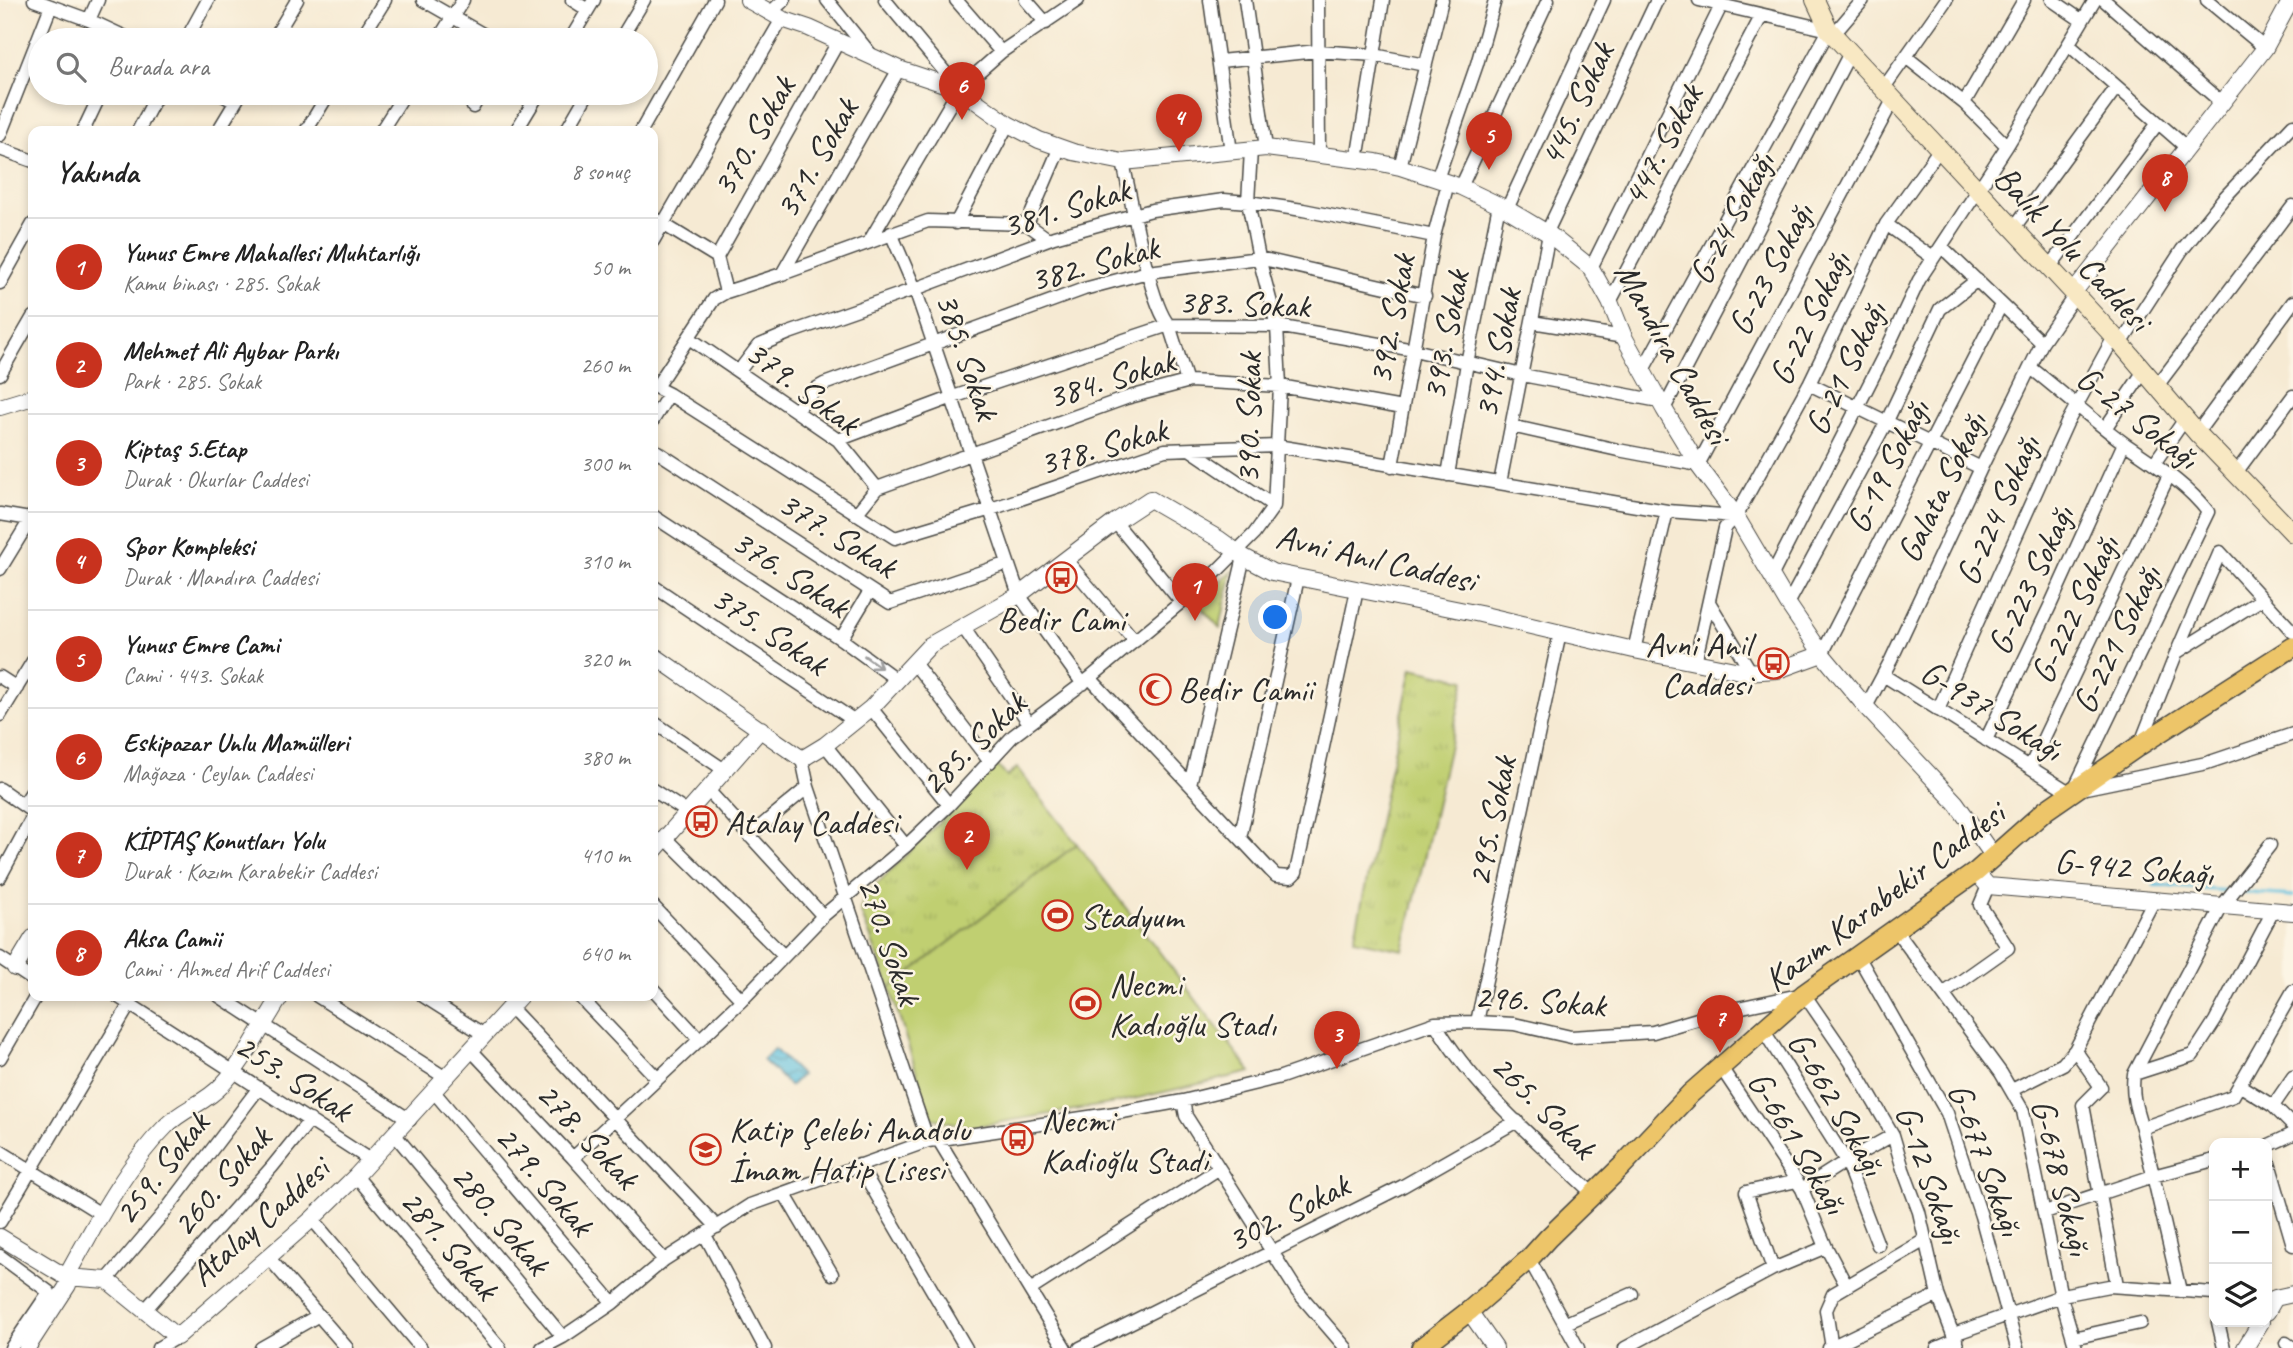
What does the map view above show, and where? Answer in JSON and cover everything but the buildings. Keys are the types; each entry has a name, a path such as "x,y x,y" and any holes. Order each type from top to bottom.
{"main road":[{"name":"Balık Yolu Caddesi","path":"1815,0 1831,33 2118,341 2197,433 2293,533"},
{"name":"Kazım Karabekir Caddesi","path":"1421,1348 1529,1259 1690,1094 1762,1028 1804,994 1895,929 1982,879 1994,857 2046,810 2140,745 2293,647"}],"street":[{"path":"34,0 105,28"},
{"path":"89,20 98,0"},
{"path":"193,28 208,0"},
{"path":"281,28 297,0"},
{"path":"368,28 385,0"},
{"path":"423,0 472,28"},
{"path":"446,28 463,0"},
{"path":"572,0 591,5 577,28"},
{"path":"627,28 644,0"},
{"path":"658,100 715,0"},
{"name":"Mandıra Caddesi","path":"748,0 776,16 809,28 875,59 959,89 1008,124 1060,148 1123,162 1258,149 1319,154 1399,167 1449,183 1503,207 1548,233 1591,268 1610,302 1624,337 1662,405 1698,465 1736,516 1788,604 1822,654 1866,707 1956,803 1994,857"},
{"path":"726,292 717,257 658,221 785,0"},
{"path":"827,0 875,59"},
{"path":"885,0 959,89"},
{"path":"956,0 1001,52"},
{"path":"1026,0 1046,23"},
{"path":"869,242 959,89 1001,52 1079,0"},
{"path":"1210,0 1231,152"},
{"name":"390. Sokak","path":"1241,554 1275,506 1280,386 1277,326 1248,202 1258,149 1253,56 1245,0"},
{"path":"1318,0 1319,154"},
{"path":"1357,160 1383,0"},
{"path":"1399,167 1442,0"},
{"path":"1449,183 1495,0"},
{"path":"1449,183 1548,0"},
{"name":"393. Sokak","path":"1448,475 1467,363 1503,207 1604,0"},
{"name":"445. Sokak","path":"1548,233 1657,0"},
{"path":"1699,0 1831,33"},
{"path":"1643,370 1831,33 1863,0"},
{"name":"G-23 Sokağı","path":"1698,465 1906,57 1946,0"},
{"path":"1964,103 2024,0"},
{"path":"2052,0 2081,20"},
{"name":"G-21 Sokağı","path":"1772,575 1919,280 2007,146 2095,0"},
{"path":"2104,0 2222,103"},
{"path":"2207,0 2264,48"},
{"path":"2074,294 2264,48 2291,0"},
{"path":"42,28 51,6"},
{"path":"1591,268 1721,6"},
{"name":"447. Sokak","path":"1610,302 1762,15"},
{"name":"370. Sokak","path":"717,257 838,42"},
{"path":"2069,45 2186,147"},
{"path":"1220,61 1317,51 1374,55 1425,65"},
{"name":"G-24 Sokağı","path":"1662,405 1850,53"},
{"path":"1906,57 1964,103 2007,146"},
{"path":"0,135 28,64"},
{"name":"371. Sokak","path":"782,274 899,69"},
{"path":"2013,229 2116,88"},
{"path":"85,126 95,105"},
{"path":"141,126 152,105"},
{"path":"221,126 233,105"},
{"path":"309,126 322,105"},
{"path":"384,126 397,105"},
{"path":"519,126 532,105"},
{"path":"569,126 579,105"},
{"path":"643,126 655,105"},
{"path":"2049,268 2158,123"},
{"path":"956,223 1008,124"},
{"name":"G-224 Sokağı","path":"1938,710 2077,404 2182,250 2223,199 2293,125"},
{"path":"1027,224 1060,148"},
{"path":"0,149 28,159"},
{"name":"G-22 Sokağı","path":"1695,663 1725,528 1736,516 1809,384 1886,224 1939,150"},
{"path":"1123,162 1148,272 1187,382"},
{"name":"392. Sokak","path":"1392,466 1434,236 1449,183"},
{"name":"381. Sokak","path":"739,371 758,346 1048,239 1152,210 1224,200 1248,202 1434,236"},
{"path":"2157,386 2293,206"},
{"path":"658,381 714,299 726,292 928,220 1027,224 1048,239"},
{"path":"1886,224 1933,258"},
{"path":"0,283 28,233"},
{"name":"385. Sokak","path":"891,233 915,289 1019,595 1086,681 1190,784 1276,876 1290,877 1296,872 1357,590"},
{"name":"394. Sokak","path":"1500,483 1548,233"},
{"path":"1942,247 2042,343"},
{"name":"382. Sokak","path":"796,410 817,387 824,384 1084,289 1148,272 1259,258 1425,296"},
{"path":"1788,604 1886,423 1940,309 1977,280"},
{"name":"Galata Sokağı","path":"1866,707 2042,343 2074,294"},
{"path":"2197,433 2293,302"},
{"name":"G-19 Sokağı","path":"1822,654 2001,305"},
{"path":"1532,322 1624,337"},
{"name":"383. Sokak","path":"838,440 953,397 1169,325 1277,326 1414,350 1662,405"},
{"path":"0,374 28,326"},
{"name":"379. Sokak","path":"689,338 838,440 877,488"},
{"name":"G-27 Sokağı","path":"2031,368 2124,443 2155,462 2202,503 2208,512"},
{"path":"2106,427 2144,371"},
{"name":"384. Sokak","path":"877,488 1126,398 1187,382 1280,386 1402,408"},
{"path":"1809,384 1981,468"},
{"name":"378. Sokak","path":"658,389 895,538 991,509 1165,450 1277,446 1667,511 1736,516"},
{"path":"658,413 669,394"},
{"path":"2235,474 2293,396"},
{"path":"0,407 28,399"},
{"path":"2155,462 2185,419"},
{"path":"1511,426 1698,465"},
{"name":"G-223 Sokağı","path":"1986,740 2124,443"},
{"path":"1191,450 1275,506"},
{"name":"377. Sokak","path":"658,452 890,603 1008,563"},
{"name":"G-222 Sokağı","path":"2030,767 2169,475"},
{"path":"856,514 877,488"},
{"name":"Avni Anıl Caddesi","path":"802,759 825,745 871,709 930,645 1019,595 1115,522 1150,499 1272,572 1298,578 1695,663 1751,672 1778,670 1822,654"},
{"path":"1634,650 1667,511"},
{"name":"G-221 Sokağı","path":"2072,792 2208,512"},
{"path":"0,514 28,517"},
{"name":"376. Sokak","path":"658,519 841,639 897,680"},
{"path":"1115,522 1181,602"},
{"path":"0,569 28,524"},
{"path":"2140,745 2220,552 2293,632"},
{"path":"1190,784 1241,554"},
{"name":"285. Sokak","path":"573,1158 742,1000 823,916 906,846 949,805 1013,736 1086,681 1241,554"},
{"path":"1066,560 1135,640"},
{"path":"1240,838 1298,578"},
{"name":"375. Sokak","path":"658,589 855,721"},
{"path":"841,639 870,591"},
{"path":"2176,654 2262,599"},
{"path":"1709,602 1751,672"},
{"path":"963,627 1029,723"},
{"name":"295. Sokak","path":"1477,1021 1560,633"},
{"path":"658,658 802,759"},
{"path":"914,663 990,762"},
{"path":"0,715 28,669"},
{"name":"G-937 Sokağı","path":"1883,676 2072,792"},
{"path":"0,677 16,688"},
{"path":"871,709 949,805"},
{"path":"658,725 723,769"},
{"path":"658,846 723,769 761,729"},
{"path":"2072,792 2207,763 2293,734"},
{"path":"825,745 906,846"},
{"name":"270. Sokak","path":"802,759 808,787 845,896 933,1140 1065,1348"},
{"path":"749,836 808,787"},
{"path":"0,789 28,810"},
{"path":"707,789 823,916"},
{"path":"658,793 687,812"},
{"path":"0,877 28,815"},
{"path":"665,838 784,956"},
{"path":"2180,1291 2142,1128 2133,1102 2134,1074 2224,903 2270,845"},
{"path":"1943,994 2008,948 1980,905 1982,879"},
{"name":"G-942 Sokağı","path":"1982,879 2154,900 2224,903 2293,912"},
{"path":"2011,1090 2063,1064 2075,1050 2154,900"},
{"path":"658,911 742,1000"},
{"path":"2134,1074 2193,1055 2215,1021 2273,911"},
{"name":"G-678 Sokağı","path":"1895,929 2011,1090 2023,1111 2061,1297 2075,1343"},
{"path":"15,968 28,948"},
{"name":"G-677 Sokağı","path":"1858,956 1947,1113 1981,1216 2017,1348"},
{"path":"0,958 28,977"},
{"path":"2142,1128 2233,1096 2293,991"},
{"path":"658,994 700,1040"},
{"name":"296. Sokak","path":"542,1348 564,1338 613,1303 664,1260 750,1205 933,1140 1183,1101 1281,1077 1435,1023 1477,1021 1514,1024 1571,1037 1653,1032 1728,1010 1804,994"},
{"name":"G-12 Sokağı","path":"1804,994 1872,1095 1893,1135 1919,1212 1938,1295 1956,1341"},
{"path":"0,1058 33,1001"},
{"name":"253. Sokak","path":"126,1001 370,1160"},
{"path":"227,1001 410,1119"},
{"path":"27,1348 68,1285 65,1276 129,1172 167,1124 207,1098 233,1072 277,1001"},
{"path":"325,1001 446,1078"},
{"path":"431,1001 483,1034"},
{"path":"515,1001 615,1118 717,1227"},
{"name":"Atalay Caddesi","path":"107,1280 177,1337 312,1219 356,1176 515,1001"},
{"path":"584,1001 657,1078"},
{"path":"0,1222 131,1004"},
{"name":"265. Sokak","path":"1435,1023 1453,1053 1517,1121 1592,1193"},
{"name":"G-662 Sokağı","path":"1762,1028 1846,1161 1878,1245"},
{"name":"278. Sokak","path":"470,1049 664,1260"},
{"path":"2075,1050 2101,1087 2082,1105 2117,1285"},
{"name":"G-661 Sokağı","path":"1720,1066 1800,1185 1826,1247 1846,1285"},
{"path":"2273,1106 2293,1077"},
{"path":"2239,1085 2273,1106 2293,1126"},
{"name":"259. Sokak","path":"107,1280 163,1214 258,1089"},
{"name":"279. Sokak","path":"434,1092 613,1303"},
{"path":"1183,1101 1186,1116 1297,1291 1346,1348"},
{"name":"260. Sokak","path":"145,1310 272,1167 310,1120"},
{"name":"302. Sokak","path":"1080,1348 1403,1186 1517,1121"},
{"path":"2272,1144 2293,1134"},
{"name":"280. Sokak","path":"395,1135 564,1338"},
{"path":"1773,1269 1746,1192 1800,1185 1893,1135"},
{"path":"0,1151 101,1214"},
{"path":"2045,1212 2153,1176 2209,1161"},
{"path":"859,1165 966,1348"},
{"path":"1030,1290 1218,1168"},
{"path":"2272,1171 2291,1229 2293,1245"},
{"name":"281. Sokak","path":"356,1176 500,1348"},
{"path":"784,1193 832,1274"},
{"path":"312,1219 421,1348"},
{"path":"705,1235 765,1348"},
{"path":"0,1237 65,1276 107,1280"},
{"path":"1925,1240 1833,1293 1826,1310 1830,1347 1938,1295"},
{"path":"1625,1348 1773,1269 1826,1247"},
{"path":"0,1256 49,1292 11,1348"},
{"path":"268,1257 346,1348"},
{"path":"1529,1259 1578,1348"},
{"path":"1937,1348 2007,1314 2061,1297 2117,1285 2209,1295"},
{"path":"1566,1323 1632,1294"},
{"path":"2272,1302 2293,1294"},
{"path":"1469,1311 1495,1348"},
{"path":"261,1348 318,1315"},
{"path":"2075,1343 2140,1323"},
{"path":"2219,1327 2224,1348"},
{"path":"2245,1348 2258,1327"},
{"path":"158,1348 177,1337"}],"green space":[{"path":"1232,571 1220,628 1197,603"},
{"path":"1412,668 1465,680 1403,950 1354,940"},
{"path":"997,765 1007,777 1017,768 1077,844 890,988 860,910 865,896"},
{"name":"Stadyum","path":"1077,844 1251,1072 1116,1103 971,1127 931,1118 890,988"}],"water":[{"path":"774,1049 801,1075 790,1086 763,1060"}],"waterway":[{"path":"2154,885 2229,891"},
{"path":"2237,892 2293,896"}],"place":[{"name":"Eskipazar Unlu Mamülleri","path":"962,120"},
{"name":"Spor Kompleksi","path":"1179,152"},
{"name":"Yunus Emre Cami","path":"1489,170"},
{"name":"Aksa Camii","path":"2165,212"},
{"name":"Bedir Cami","path":"1061,578"},
{"name":"Yunus Emre Mahallesi Muhtarlığı","path":"1195,621"},
{"name":"Avni Anil Caddesi","path":"1774,664"},
{"name":"Bedir Camii","path":"1155,689"},
{"name":"Atalay Caddesi","path":"702,822"},
{"name":"Mehmet Ali Aybar Parkı","path":"967,870"},
{"name":"Stadyum","path":"1057,916"},
{"name":"Necmi Kadıoğlu Stadı","path":"1086,1004"},
{"name":"KİPTAŞ Konutları Yolu","path":"1720,1053"},
{"name":"Kiptaş 5.Etap","path":"1337,1069"},
{"name":"Necmi Kadioğlu Stadi","path":"1018,1140"},
{"name":"Katip Çelebi Anadolu İmam Hatip Lisesi","path":"706,1149"}]}
